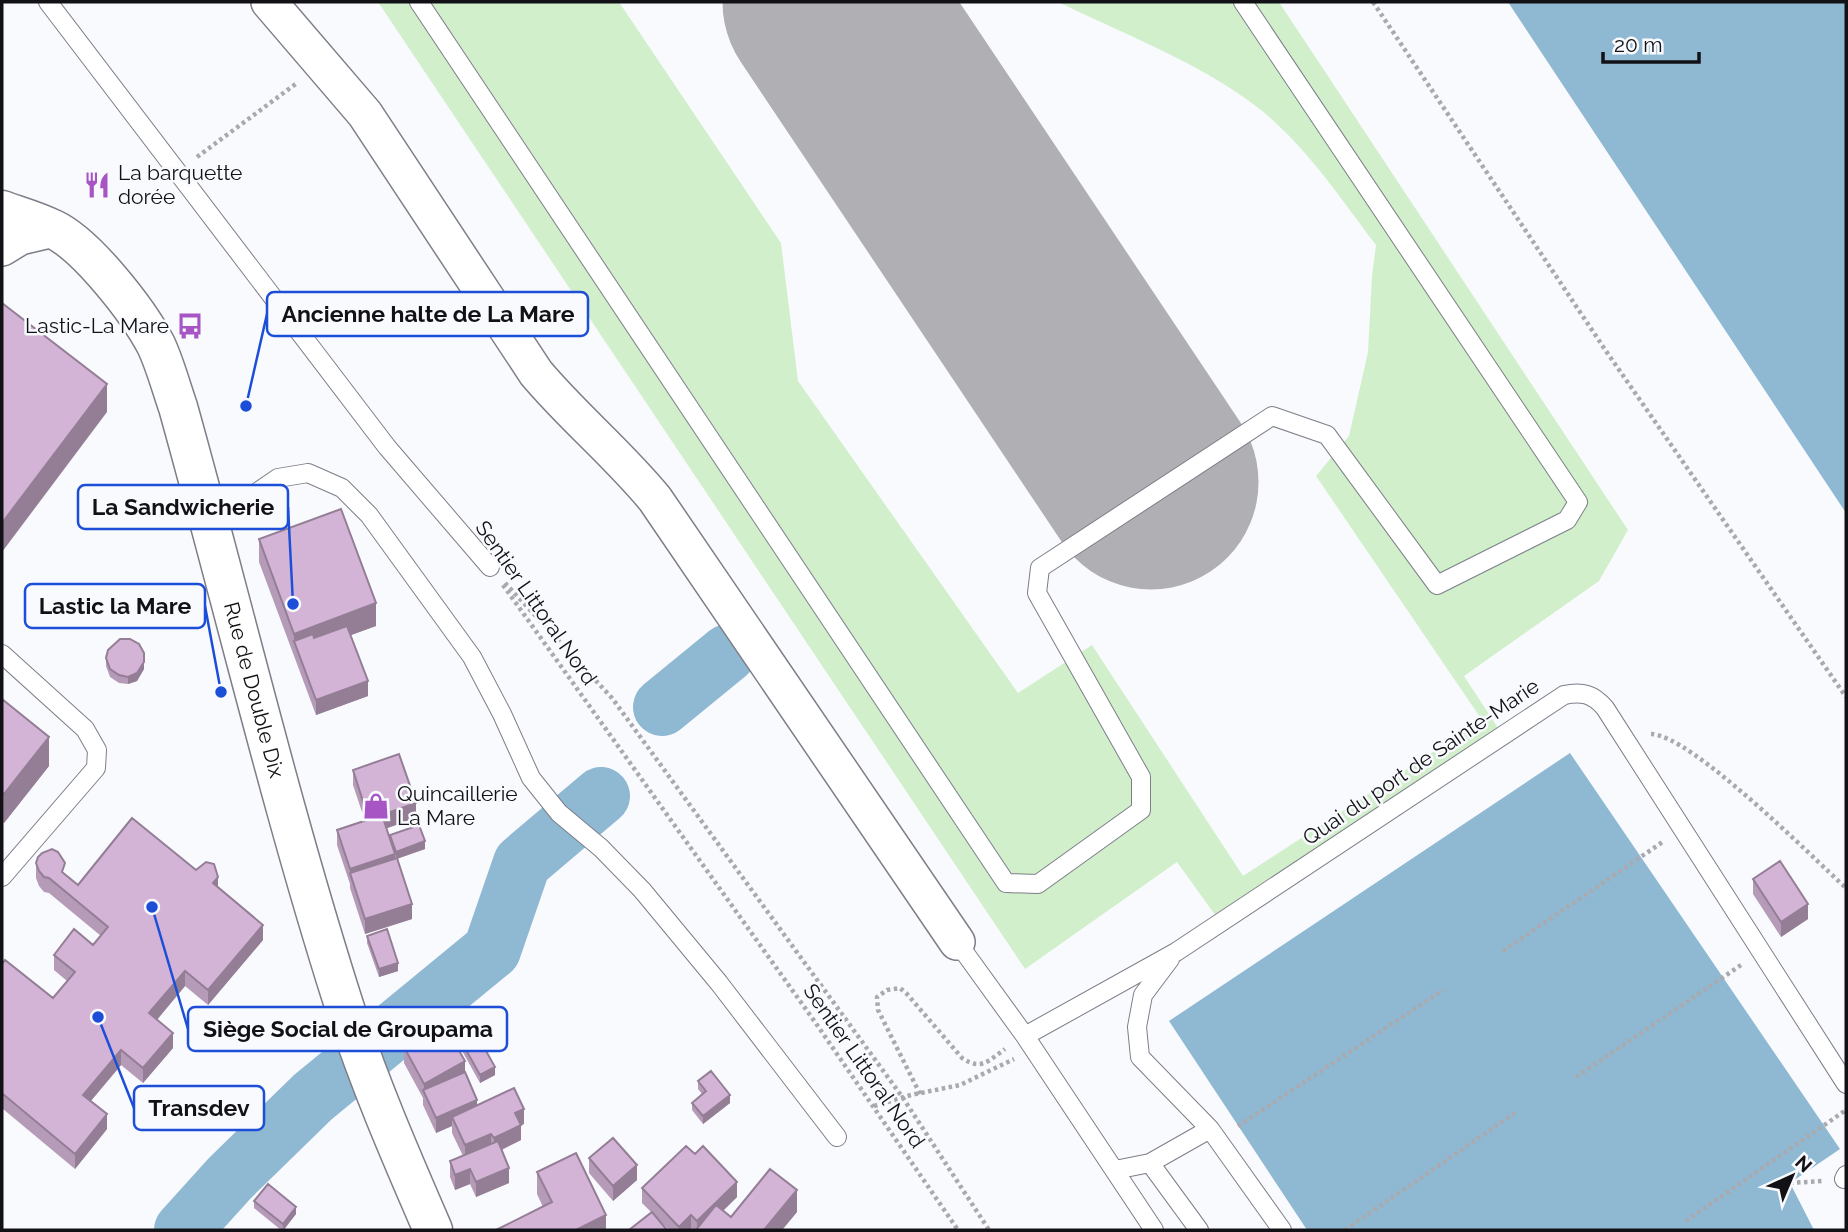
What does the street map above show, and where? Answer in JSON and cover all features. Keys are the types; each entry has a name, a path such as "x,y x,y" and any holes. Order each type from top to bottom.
{"street":[{"path":"269,2 365,114 536,373 630,468 655,499 957,943"},
{"name":"Rue de Double Dix","path":"2,210 54,229 69,238 132,307 156,346 178,407 296,845 342,1000 379,1105 433,1230"},
{"path":"2,248 20,237 54,229"}],"lane":[{"path":"33,2 63,23"},
{"path":"48,2 387,447 490,567"},
{"path":"419,2 1006,883 1038,884 1141,810 1141,778 1037,593 1040,568 1272,416 1327,435 1437,585 1567,520 1578,502 1243,2"},
{"path":"212,529 231,510 278,478 308,473 342,488 369,515 472,657 531,778 559,813 601,848 651,900 837,1137"},
{"path":"2,654 85,729 97,750 96,768 2,877"},
{"name":"Quai du port de Sainte-Marie","path":"1029,1043 1176,952 1564,695 1579,692 1595,697 1605,708 1846,1084"},
{"path":"957,943 1029,1043 1154,1230"},
{"path":"1176,952 1143,995 1137,1027 1140,1057 1210,1129 1282,1230"},
{"path":"1115,1170 1150,1163 1210,1129"},
{"path":"1150,1163 1199,1230"}],"path":[{"path":"1373,2 1606,351 1846,697"},
{"path":"177,172 323,64"},
{"path":"490,567 612,698 902,1098 989,1230"},
{"name":"Sentier Littoral Nord","path":"490,567 874,1106 958,1230"},
{"path":"1623,738 1638,734 1657,734 1685,748 1713,767 1846,888"},
{"path":"1503,951 1641,856"},
{"path":"1576,1077 1723,977"},
{"path":"920,1094 878,1010 877,997 887,990 900,988 907,993 962,1058 972,1065 981,1065 1029,1043"},
{"path":"1238,1126 1443,990"},
{"path":"874,1106 960,1085 1029,1043"},
{"path":"1686,1222 1846,1110"},
{"path":"1345,1230 1516,1112"}],"green space":[{"path":"378,2 619,2 781,243 798,381 1018,693 1092,645 1243,876 1482,720 1316,476 1349,436 1368,352 1376,245 1306,155 1257,107 1187,63 1058,2 1279,2 1628,530 1599,581 1464,676 1500,731 1218,919 1177,862 1025,969"}],"water":[{"path":"1508,2 1846,2 1846,513"},
{"path":"1570,753 1840,1149 1790,1183 1814,1230 1307,1230 1169,1021"}],"building":[{"path":"2,303 107,384 2,523"},
{"path":"341,509 376,603 294,634 259,539"},
{"path":"347,626 368,681 316,700 294,641 313,634 314,638"},
{"path":"120,639 130,639 139,644 144,653 144,662 137,673 128,677 110,669 106,658 108,650"},
{"path":"2,699 49,737 4,794 2,793"},
{"path":"399,754 416,803 368,817 353,770"},
{"path":"382,815 395,854 350,869 337,830"},
{"path":"132,818 196,870 206,862 214,864 218,877 213,883 263,925 208,990 185,971 149,1013 173,1033 143,1068 121,1050 83,1095 107,1114 75,1154 2,1095 2,964 5,960 53,998 75,972 54,955 74,929 93,945 108,927 49,878 44,877 36,863 38,857 52,849 58,852 65,863 62,872 78,885"},
{"path":"419,825 425,841 396,852 390,835"},
{"path":"397,858 412,904 365,919 350,873"},
{"path":"1780,861 1808,904 1781,922 1753,879"},
{"path":"387,929 398,963 379,969 367,936"},
{"path":"466,1015 495,1067 480,1075 451,1023"},
{"path":"445,1026 465,1061 424,1084 404,1047"},
{"path":"711,1071 730,1095 703,1116 692,1103 706,1091 698,1081"},
{"path":"465,1072 477,1100 436,1118 423,1090"},
{"path":"514,1088 524,1109 515,1113 521,1125 494,1138 491,1134 465,1145 452,1117"},
{"path":"613,1138 637,1165 613,1186 589,1158"},
{"path":"498,1141 509,1168 476,1182 470,1169 455,1175 450,1161"},
{"path":"686,1146 695,1154 703,1146 737,1182 697,1221 691,1215 679,1227 642,1188"},
{"path":"576,1153 606,1215 576,1230 496,1230 552,1202 537,1172"},
{"path":"770,1169 797,1190 764,1230 696,1230 716,1205 731,1217"},
{"path":"268,1184 296,1207 283,1224 254,1201"},
{"path":"652,1212 667,1230 629,1230"}],"waterway":[{"path":"662,707 728,653"},
{"path":"183,1230 230,1178 313,1097 492,950 522,863 601,796"}],"runway":[{"path":"830,2 1151,482"}],"place":[{"name":"La barquette dorée","path":"97,185"},
{"name":"Lastic-La Mare","path":"190,326"},
{"name":"Ancienne halte de La Mare","path":"246,406"},
{"name":"La Sandwicherie","path":"293,604"},
{"name":"Lastic la Mare","path":"221,692"},
{"name":"Quincaillerie La Mare","path":"376,806"},
{"name":"Siège Social de Groupama","path":"152,907"},
{"name":"Transdev","path":"98,1017"}]}
